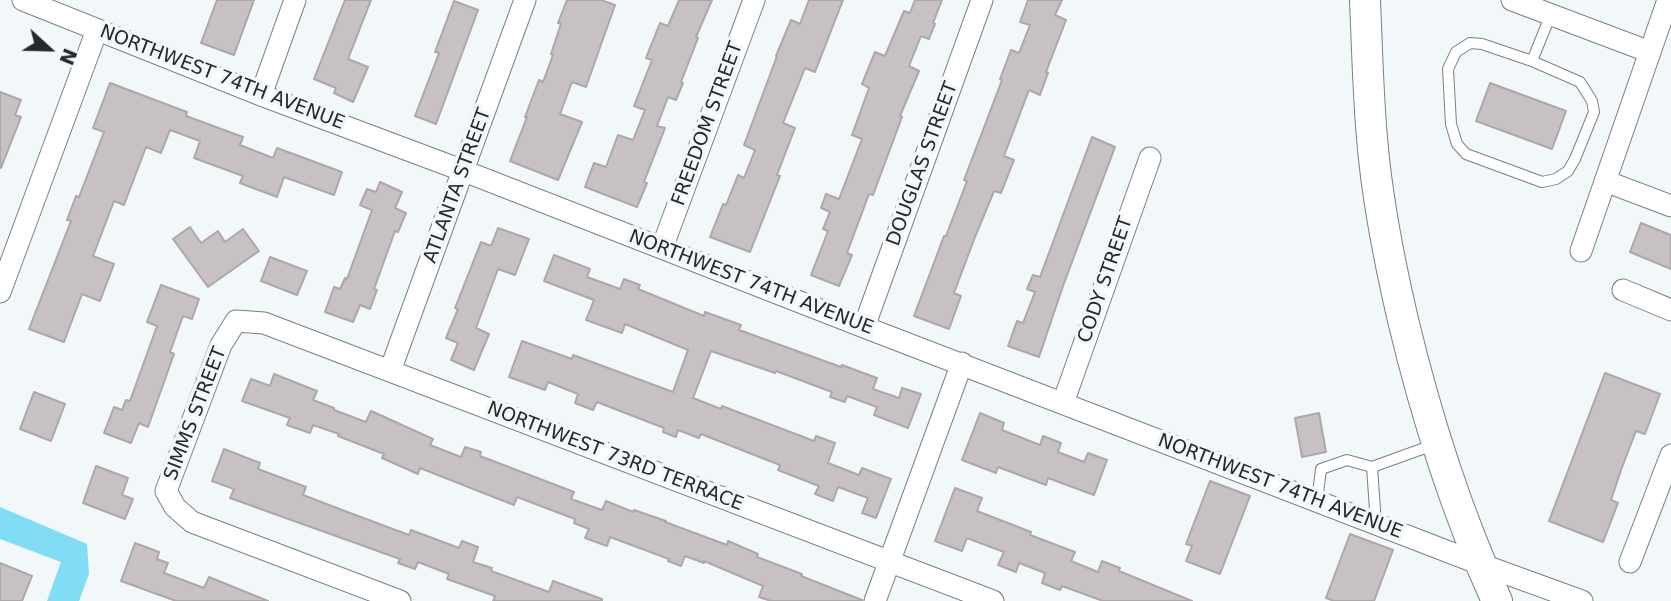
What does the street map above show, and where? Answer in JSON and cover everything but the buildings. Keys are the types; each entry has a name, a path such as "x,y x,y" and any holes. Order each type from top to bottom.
{"main road":[{"path":"1365,0 1372,139 1388,255 1436,444 1480,564 1497,601"}],"street":[{"name":"NORTHWEST 74TH AVENUE","path":"23,0 65,8 97,30 261,95 1582,601"},
{"path":"261,95 296,0"},
{"name":"ATLANTA STREET","path":"390,371 525,0"},
{"name":"FREEDOM STREET","path":"662,248 754,0"},
{"name":"DOUGLAS STREET","path":"864,327 982,0"},
{"path":"1512,0 1650,52"},
{"path":"1581,251 1668,0"},
{"path":"0,292 97,30"},
{"name":"CODY STREET","path":"1063,403 1150,158"},
{"path":"1605,181 1671,206"},
{"path":"1623,290 1671,310"},
{"name":"NORTHWEST 73RD TERRACE","path":"236,321 264,323 993,601"},
{"name":"SIMMS STREET","path":"236,321 221,345 166,491 175,507 192,522 400,601"},
{"path":"875,601 962,363"},
{"path":"1630,562 1670,460"}],"lane":[{"path":"1532,61 1551,14"},
{"path":"1470,43 1482,44 1532,61 1580,82 1592,101 1594,112 1576,159 1568,171 1556,179 1542,182 1466,154 1457,144 1451,124 1448,96 1448,68 1456,52 1470,43"},
{"path":"1317,501 1321,469 1347,460 1372,467 1436,444"},
{"path":"1372,467 1376,524"}],"water":[{"path":"0,507 87,544 89,574 79,601 47,601 61,562 0,539"}]}
